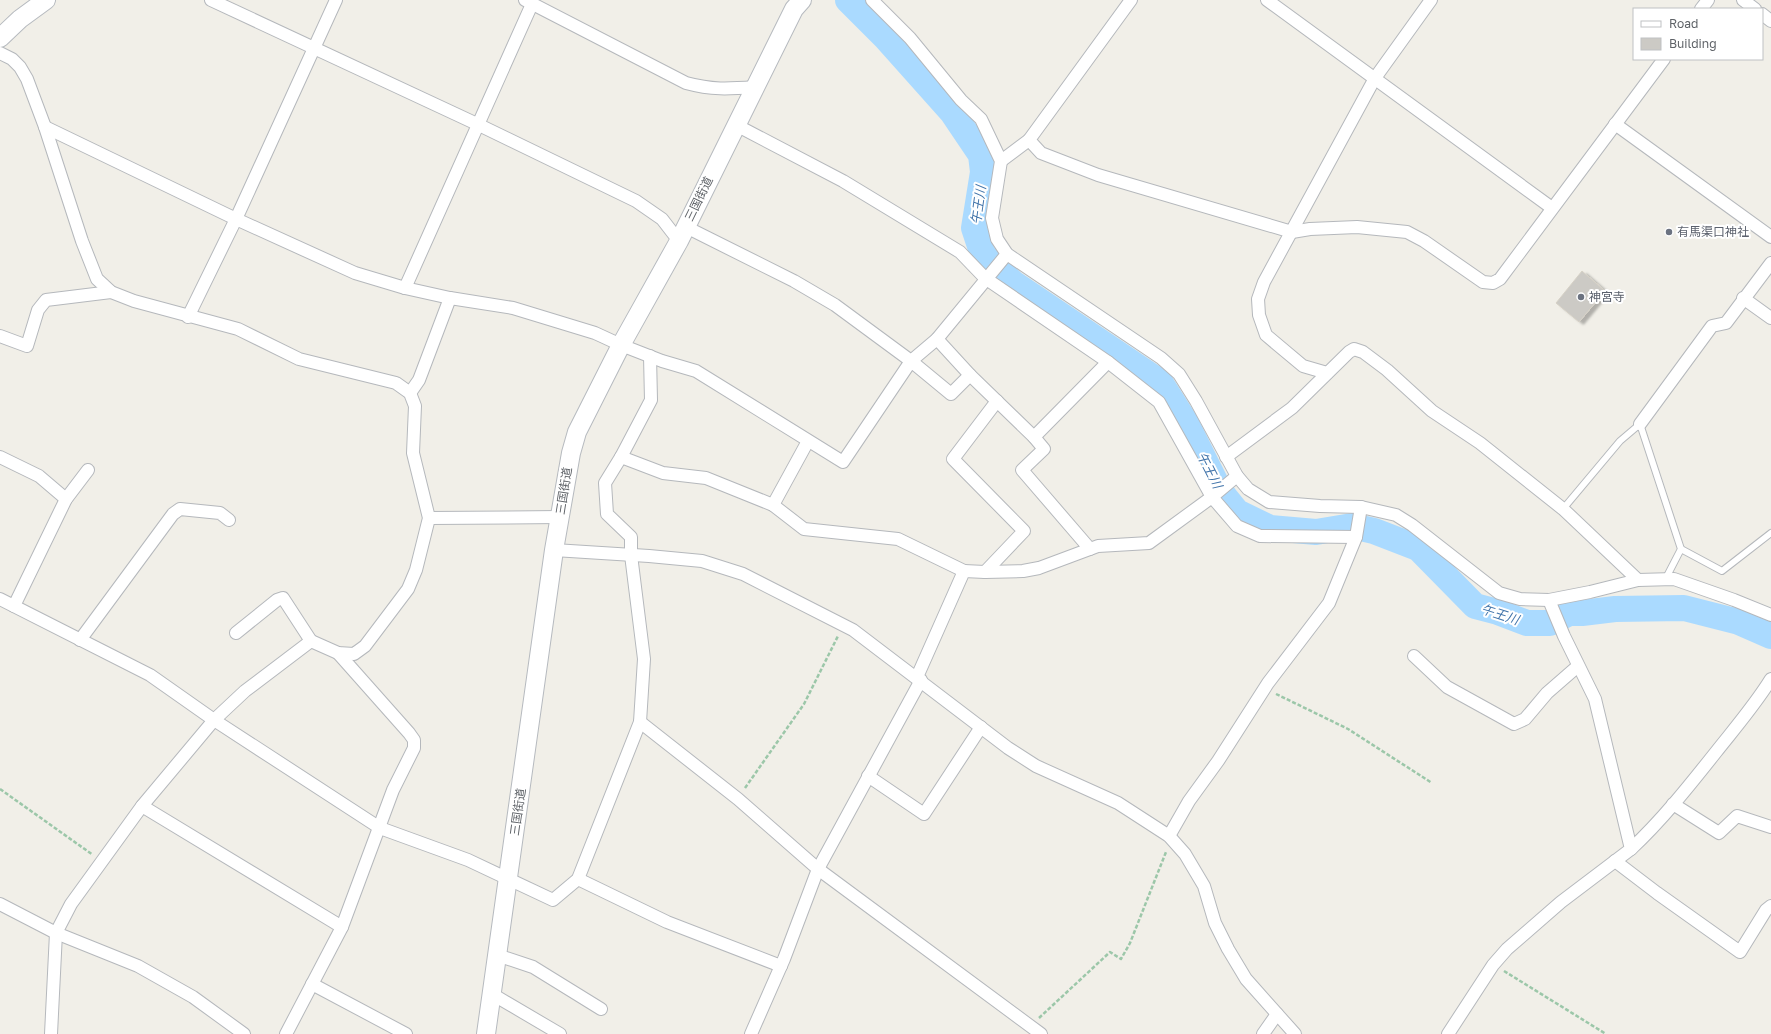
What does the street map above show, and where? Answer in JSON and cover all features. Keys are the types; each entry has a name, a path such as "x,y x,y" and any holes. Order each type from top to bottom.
{"street":[{"path":"0,38 20,19 46,0"},
{"path":"211,0 477,124 636,201 682,234 794,281 835,305 911,361 951,394 970,375"},
{"path":"188,316 236,219 336,0"},
{"name":"三国街道","path":"486,1034 554,550 571,453 577,432 621,345 682,234 794,9 802,0"},
{"path":"872,0 910,38 961,100 981,119 1001,161 992,218 997,239 1005,255 1161,358 1179,374 1196,401 1226,457 1234,478 1248,489 1269,502 1361,509 1396,515 1412,525 1499,593 1520,599 1550,604 1638,580 1666,578 1674,579 1734,600 1771,615"},
{"path":"1001,161 1029,140 1131,0"},
{"path":"1267,0 1552,208"},
{"path":"1327,373 1303,366 1266,335 1259,315 1258,299 1264,282 1375,78 1431,0"},
{"path":"1702,8 1708,0"},
{"path":"1743,0 1754,8"},
{"path":"405,288 477,124 528,2 686,84 708,89 722,90 755,87"},
{"path":"1763,15 1771,21"},
{"path":"0,53 12,59 20,67 27,79 45,127 82,241 97,279 111,292 134,301 238,329 299,359 396,383 410,393 414,406 413,453 429,518 416,570 408,589 365,646 354,654 338,653 311,641 284,598 277,600 236,632"},
{"path":"1029,140 1041,153 1098,175 1292,232 1310,229 1356,227 1407,232 1424,241 1483,282 1493,283 1500,279 1663,60"},
{"path":"1615,124 1771,237"},
{"path":"736,125 843,181 960,252 985,278 1108,362 1159,402 1212,497 1237,526 1260,536 1356,537"},
{"path":"45,127 236,219 355,274 405,288 450,298 513,308 595,333 650,356 696,371 843,462 911,361 937,338 1005,255"},
{"path":"1640,424 1712,326 1726,323 1743,298 1771,263"},
{"path":"0,336 27,346 38,310 46,300 111,292"},
{"path":"410,393 419,380 450,298"},
{"path":"1743,298 1771,318"},
{"path":"937,338 970,375 1034,436 1044,449 1022,470 1090,549"},
{"path":"1226,457 1292,408 1349,352 1354,349 1363,352 1388,370 1432,411 1480,443 1563,509 1638,580"},
{"path":"0,599 150,675 214,720 380,828 468,860 553,900 578,879 640,722 644,659 631,554 631,537 607,514 605,483 622,457 651,400 650,356"},
{"path":"1034,436 1108,362"},
{"path":"985,572 1024,531 953,459 997,401"},
{"path":"773,506 808,441"},
{"path":"0,457 39,476 66,499"},
{"path":"622,457 663,473 706,478 773,506 804,529 898,539 964,571 985,572 1023,571 1039,568 1098,546 1149,543 1212,497 1234,478"},
{"path":"14,606 66,499 88,470"},
{"path":"80,640 173,514 180,509 220,513 228,520"},
{"path":"1170,838 1189,801 1218,761 1265,688 1329,604 1356,537 1361,509"},
{"path":"429,518 560,517"},
{"path":"554,550 631,554 702,561 743,574 853,630 1008,748 1036,766 1118,803 1170,838 1185,854 1204,886 1215,924 1246,978 1296,1034"},
{"path":"751,1034 781,966 818,869 919,679 964,571"},
{"path":"1550,604 1594,699 1631,849"},
{"path":"51,1034 56,933 71,904 142,806 214,720 245,691 311,641"},
{"path":"286,1034 342,927 393,790 414,748 414,740 409,733 338,653"},
{"path":"1414,656 1447,687 1514,724 1525,719 1547,693 1578,666"},
{"path":"1448,1034 1493,964 1507,949 1561,902 1616,861 1646,835 1759,698 1771,679"},
{"path":"640,722 738,799 818,869 1041,1034"},
{"path":"868,776 924,814 981,727"},
{"path":"1673,804 1719,833 1737,816 1771,828"},
{"path":"142,806 342,927"},
{"path":"1616,861 1657,893 1740,952 1766,910 1771,906"},
{"path":"578,879 667,922 781,966"},
{"path":"0,904 56,933 138,966 193,997 244,1034"},
{"path":"497,955 533,967 601,1009"},
{"path":"312,984 406,1034"},
{"path":"492,994 560,1034"},
{"path":"1263,1034 1277,1014"}],"lane":[{"path":"1563,509 1620,441 1640,424 1681,549 1722,571 1771,533"},
{"path":"1666,578 1681,549"}],"path":[{"path":"738,799 804,704 844,625"},
{"path":"1265,688 1348,729 1432,783"},
{"path":"0,789 102,861"},
{"path":"1030,1026 1110,952 1121,959 1130,943 1170,838"},
{"path":"1493,964 1606,1034"}],"building":[{"name":"神宮寺","path":"1582,271 1605,291 1579,322 1556,303"}],"waterway":[{"name":"午王川","path":"848,0 886,38 952,112 981,155 983,172 974,228 983,255 1013,283 1160,382 1186,423 1220,491 1237,512 1270,528 1316,532 1352,526 1374,531 1418,548 1475,606 1498,612 1527,623 1550,623 1569,613 1615,609 1684,608 1739,622 1771,636"}],"place":[{"name":"有馬渠口神社","path":"1669,232"},
{"name":"神宮寺","path":"1581,297"}]}
